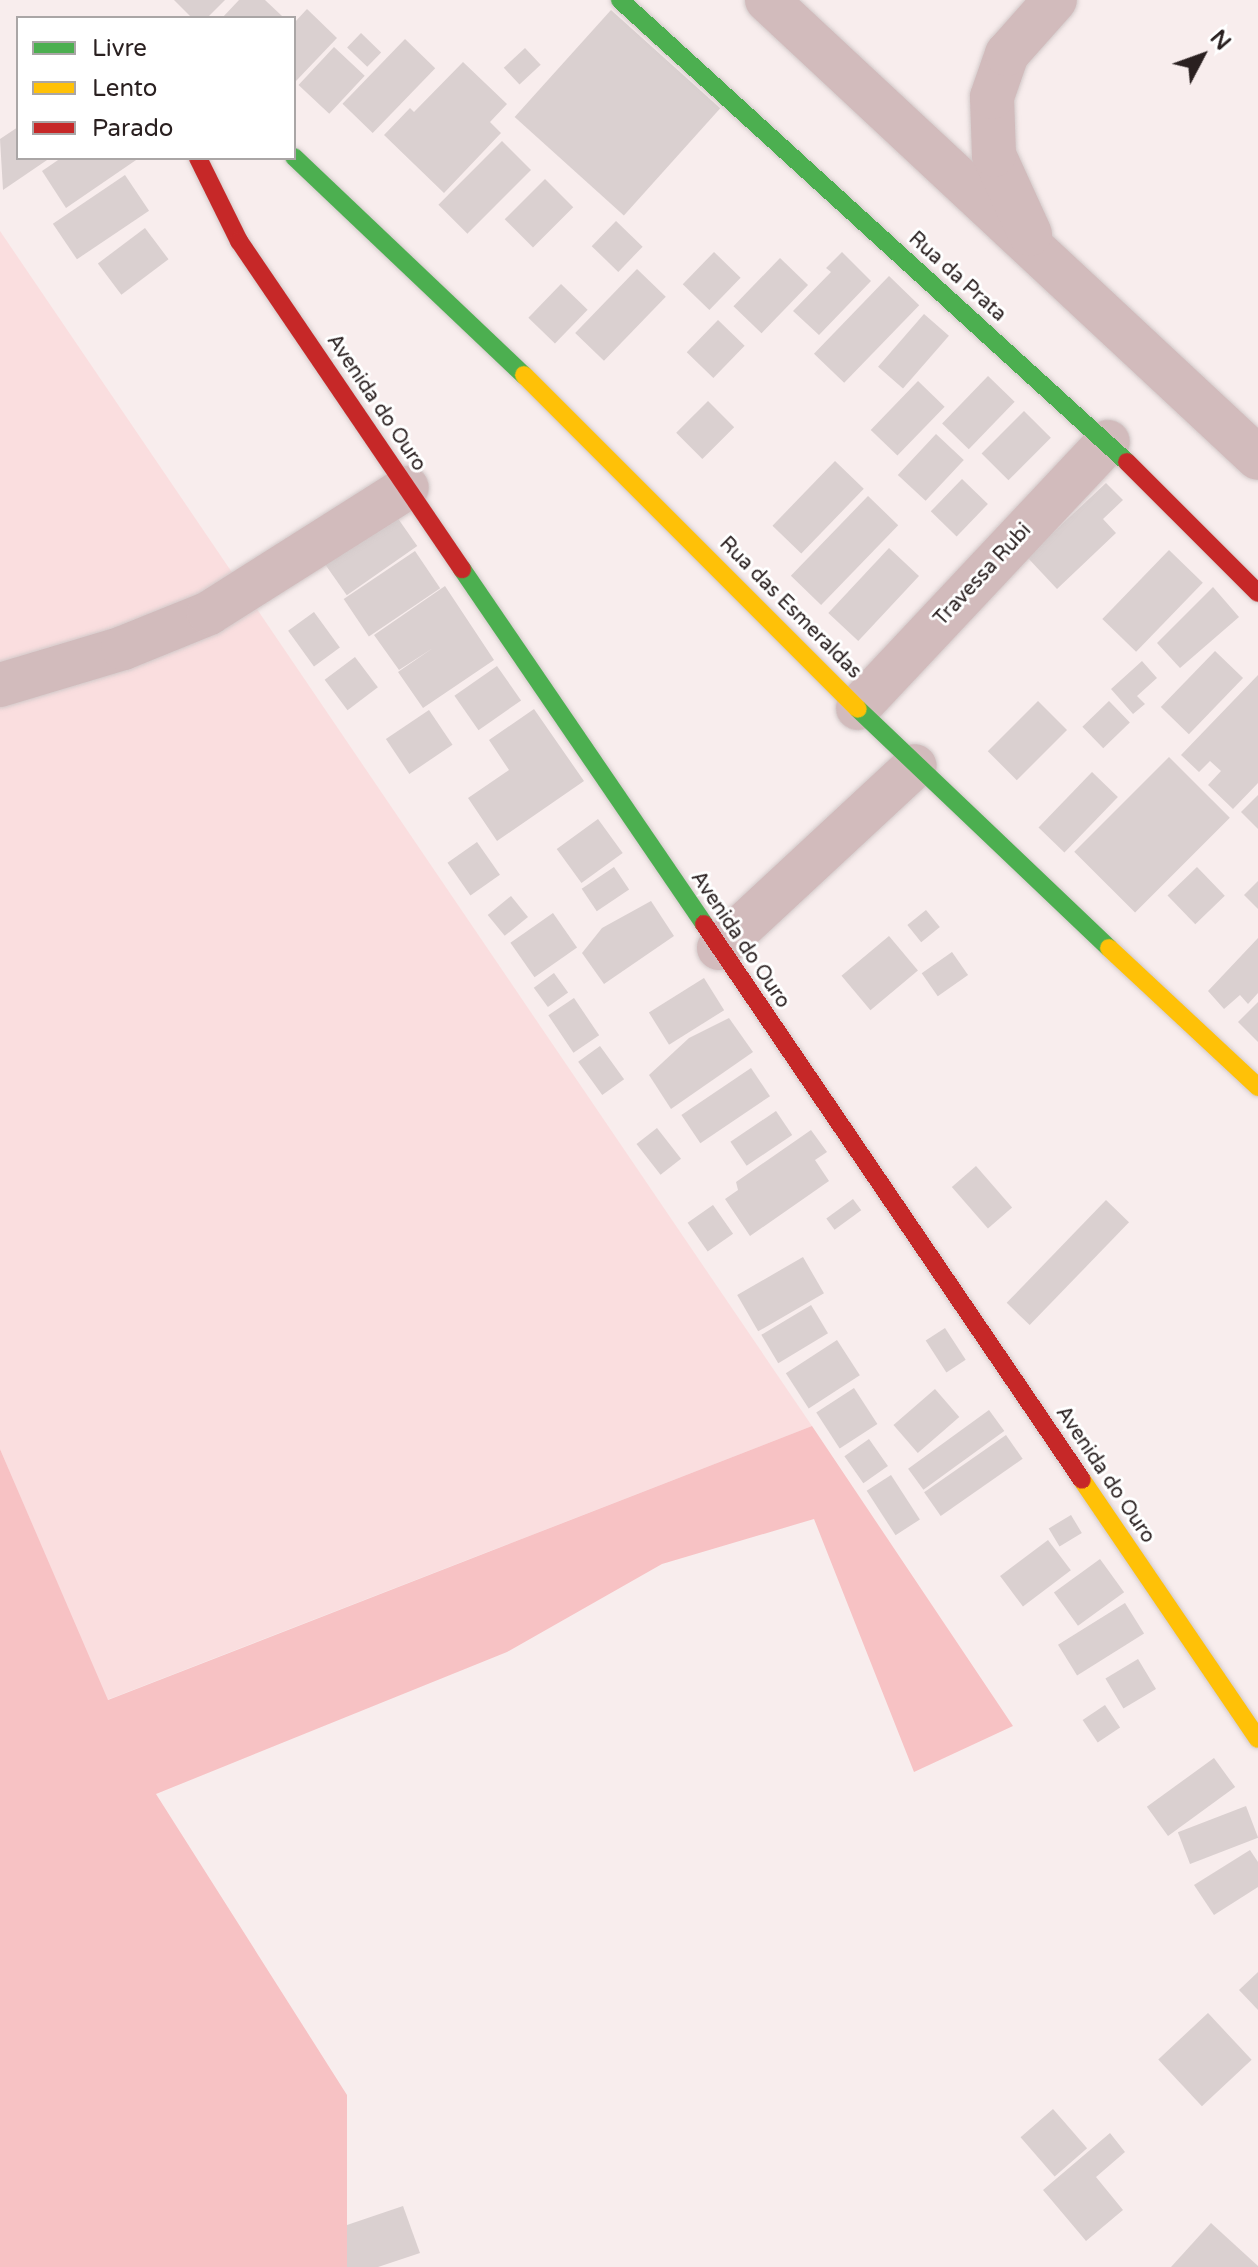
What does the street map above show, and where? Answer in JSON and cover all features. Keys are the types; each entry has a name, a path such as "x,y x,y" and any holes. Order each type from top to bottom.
{"street":[{"name":"Rua da Prata","path":"620,0 1108,442 1258,593"},
{"path":"767,0 1258,458"},
{"path":"1040,254 994,155 992,97 1007,54 1055,0"},
{"name":"Rua das Esmeraldas","path":"296,159 586,434 915,766 1258,1087"},
{"name":"Avenida do Ouro","path":"199,160 239,241 1258,1739"},
{"name":"Travessa Rubi","path":"858,708 1108,442"},
{"path":"0,685 123,648 209,613 407,488"},
{"path":"719,948 915,766"}],"shaded area":[{"path":"0,231 812,1426 107,1700 0,1449"},
{"path":"812,1426 1013,1726 914,1772 814,1519 662,1564 507,1652 156,1794 347,2095 347,2267 0,2267 0,1449 108,1700"}],"building":[{"path":"174,0 225,0 209,16 190,16"},
{"path":"239,0 265,0 282,16 224,16"},
{"path":"307,9 337,38 296,81 296,21"},
{"path":"611,10 720,108 624,215 515,117"},
{"path":"361,33 381,52 367,67 347,47"},
{"path":"405,39 435,68 373,133 342,104"},
{"path":"334,47 365,76 329,114 299,85"},
{"path":"525,48 541,65 519,85 504,68"},
{"path":"463,62 507,104 490,122 501,133 444,193 384,135 410,108 414,112"},
{"path":"16,128 16,160 47,160 3,190 0,139"},
{"path":"502,141 531,170 467,234 438,205"},
{"path":"58,160 136,160 66,208 42,171"},
{"path":"125,175 149,211 77,259 53,224"},
{"path":"545,179 573,207 533,248 505,219"},
{"path":"616,221 643,247 618,272 592,246"},
{"path":"145,228 168,259 121,295 98,264"},
{"path":"714,252 741,278 709,310 683,284"},
{"path":"842,252 871,281 819,335 793,311 831,272 826,268"},
{"path":"780,258 808,285 762,333 733,306"},
{"path":"637,269 666,297 604,361 575,333"},
{"path":"889,276 919,305 844,383 814,354"},
{"path":"561,284 588,310 555,344 528,318"},
{"path":"924,314 949,336 903,388 878,367"},
{"path":"718,320 745,346 713,378 687,352"},
{"path":"988,376 1015,402 969,449 942,423"},
{"path":"918,381 945,407 897,456 871,430"},
{"path":"708,401 734,427 702,459 676,433"},
{"path":"1024,411 1051,438 1008,480 982,453"},
{"path":"936,434 964,460 926,501 898,475"},
{"path":"835,461 864,489 801,554 772,526"},
{"path":"962,479 988,504 957,536 931,511"},
{"path":"1106,483 1123,500 1103,519 1116,533 1057,589 1027,557"},
{"path":"868,496 898,525 821,605 791,576"},
{"path":"392,510 417,546 347,595 322,559"},
{"path":"889,548 919,576 858,641 828,613"},
{"path":"1169,550 1203,583 1136,652 1102,619"},
{"path":"415,551 440,588 369,636 344,599"},
{"path":"445,586 494,660 423,708 398,672 433,648 399,670 374,635"},
{"path":"1213,587 1239,617 1180,668 1157,643"},
{"path":"314,612 340,648 314,666 288,631"},
{"path":"1215,651 1243,678 1189,734 1161,707"},
{"path":"355,657 378,687 348,710 325,680"},
{"path":"1142,661 1157,678 1137,696 1145,704 1133,714 1111,689"},
{"path":"497,666 521,700 478,730 454,696"},
{"path":"1258,675 1258,783 1233,809 1208,785 1221,771 1210,761 1199,772 1181,755"},
{"path":"1038,701 1067,730 1017,780 988,751"},
{"path":"1109,701 1130,723 1103,748 1082,727"},
{"path":"534,709 584,781 497,841 468,798 509,770 489,740"},
{"path":"429,710 452,745 409,774 386,739"},
{"path":"1169,757 1230,818 1135,913 1074,852"},
{"path":"1092,772 1118,797 1064,852 1039,827"},
{"path":"1258,795 1258,829 1241,812"},
{"path":"598,819 623,853 581,883 557,849"},
{"path":"477,842 500,875 470,895 448,863"},
{"path":"614,867 629,889 597,911 582,889"},
{"path":"1197,867 1225,896 1195,924 1168,895"},
{"path":"1258,881 1258,909 1244,895"},
{"path":"511,896 528,917 505,936 488,915"},
{"path":"651,901 674,936 604,984 582,953 602,928"},
{"path":"926,910 940,927 921,942 907,925"},
{"path":"553,913 577,947 534,977 510,943"},
{"path":"889,936 918,970 870,1010 842,976"},
{"path":"1258,938 1258,993 1248,1004 1240,995 1224,1009 1208,991"},
{"path":"952,952 968,975 938,996 922,973"},
{"path":"554,973 568,992 548,1007 534,988"},
{"path":"704,978 724,1010 669,1045 649,1012"},
{"path":"574,998 599,1035 573,1053 548,1015"},
{"path":"1258,1002 1258,1042 1238,1022"},
{"path":"729,1018 753,1052 671,1109 649,1075 689,1038"},
{"path":"600,1046 624,1079 602,1095 578,1062"},
{"path":"751,1068 770,1096 700,1143 681,1115"},
{"path":"776,1111 792,1135 747,1166 730,1142"},
{"path":"657,1128 681,1159 661,1175 637,1144"},
{"path":"811,1130 827,1152 815,1160 829,1181 750,1236 725,1199 738,1190 736,1182"},
{"path":"976,1166 1012,1208 988,1229 952,1187"},
{"path":"853,1199 861,1210 835,1230 826,1218"},
{"path":"1106,1200 1129,1222 1030,1325 1007,1303"},
{"path":"713,1205 733,1234 708,1251 688,1223"},
{"path":"803,1257 824,1293 758,1331 737,1295"},
{"path":"811,1305 828,1333 778,1363 761,1335"},
{"path":"945,1328 966,1360 946,1372 926,1341"},
{"path":"837,1340 860,1375 809,1408 786,1373"},
{"path":"854,1388 877,1424 840,1449 816,1413"},
{"path":"935,1389 959,1417 918,1453 893,1425"},
{"path":"989,1410 1004,1431 923,1490 908,1469"},
{"path":"1006,1435 1023,1459 941,1516 924,1492"},
{"path":"869,1439 888,1466 863,1483 844,1456"},
{"path":"891,1475 920,1519 896,1535 867,1491"},
{"path":"1071,1515 1082,1533 1060,1546 1049,1528"},
{"path":"1048,1540 1071,1570 1023,1606 1000,1576"},
{"path":"1100,1559 1124,1592 1078,1626 1054,1593"},
{"path":"1125,1603 1144,1634 1077,1675 1058,1645"},
{"path":"1138,1659 1156,1689 1123,1709 1105,1679"},
{"path":"1105,1705 1120,1727 1098,1742 1083,1720"},
{"path":"1214,1758 1235,1787 1168,1836 1147,1807"},
{"path":"1246,1806 1258,1838 1190,1864 1178,1832"},
{"path":"1250,1850 1258,1862 1258,1887 1214,1915 1194,1885"},
{"path":"1258,1972 1258,2010 1239,1990"},
{"path":"1208,2013 1252,2060 1202,2106 1158,2059"},
{"path":"1053,2109 1087,2148 1055,2176 1021,2137"},
{"path":"1110,2133 1125,2152 1096,2177 1123,2210 1086,2241 1043,2190"},
{"path":"403,2206 420,2253 378,2267 347,2267 347,2225"},
{"path":"1211,2223 1258,2266 1258,2267 1171,2267"}],"traffic: fast":[{"path":"620,0 1127,462"},
{"path":"296,159 524,375"},
{"path":"462,569 704,924"},
{"path":"858,709 1109,948"}],"traffic: slow":[{"path":"524,375 858,709"},
{"path":"1109,948 1258,1087"},
{"path":"1082,1480 1258,1739"}],"traffic: jam":[{"path":"199,160 239,241 462,569"},
{"path":"1127,462 1258,593"},
{"path":"704,924 1082,1480"}]}
